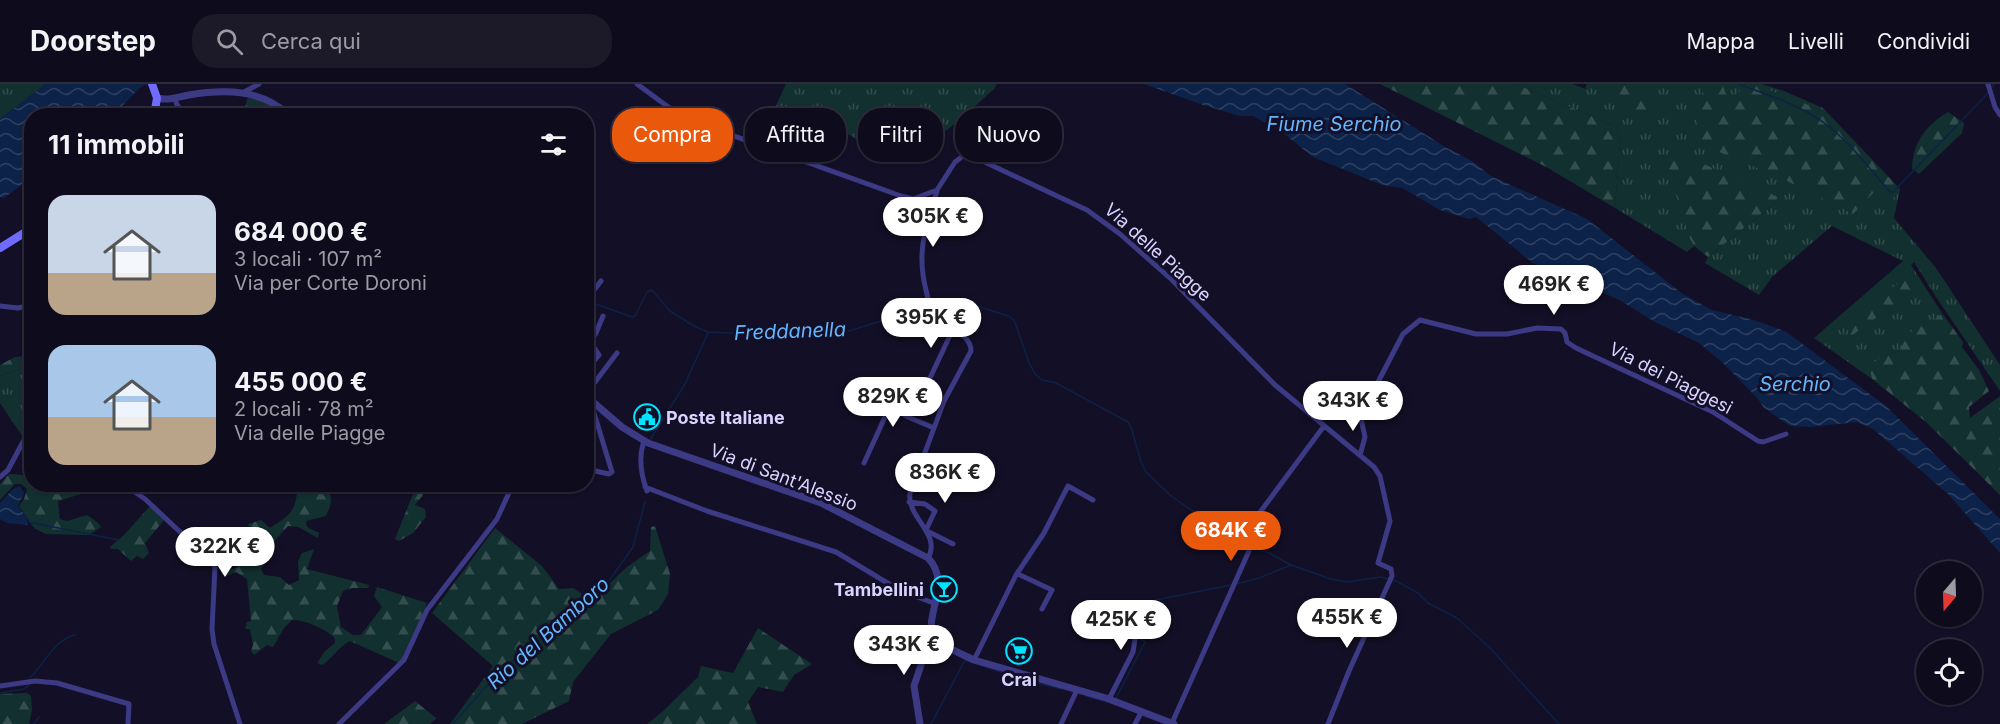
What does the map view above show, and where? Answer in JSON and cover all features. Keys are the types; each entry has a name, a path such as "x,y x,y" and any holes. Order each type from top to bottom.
{"main road":[{"path":"152,85 157,103 155,108"},
{"path":"0,248 24,233"}],"street":[{"path":"244,92 259,84"},
{"path":"637,84 671,109 698,123 901,196 913,199 937,190"},
{"path":"1988,84 2000,115"},
{"path":"161,108 157,103 165,100 220,91 244,92 266,99 279,108"},
{"path":"175,99 181,108"},
{"name":"Via delle Piagge","path":"953,328 934,314 921,268 920,254 937,190 955,162 963,156 974,157 1087,210 1119,234 1171,279 1275,385 1374,467 1380,476 1390,521 1378,563 1391,570 1392,576 1328,724"},
{"path":"594,291 601,281"},
{"path":"0,306 24,307"},
{"path":"594,335 603,316"},
{"name":"Via dei Piaggesi","path":"1360,455 1365,437 1361,419 1365,408 1403,334 1420,320 1476,334 1507,334 1537,328 1561,329 1565,333 1567,342 1576,348 1713,412 1758,441 1763,442 1786,434"},
{"path":"930,378 953,328 968,341 971,351 944,401 910,493 909,502 912,511 927,530 932,547 928,558 938,574 936,604 930,629 932,638 936,642 974,660 1076,692 1109,699 1173,724 1249,551"},
{"path":"594,349 599,355 594,361"},
{"path":"594,387 617,353"},
{"name":"Via di Sant'Alessio","path":"594,401 622,427 644,441 821,503 928,558"},
{"path":"864,463 890,406 934,428"},
{"path":"594,415 612,472 609,474 594,471"},
{"path":"1267,528 1255,519 1324,426"},
{"path":"0,477 8,470 24,440"},
{"path":"644,441 640,456 641,472 646,489 836,552 899,590 936,604"},
{"path":"974,660 1018,574 1044,533 1068,486 1093,500"},
{"path":"135,492 145,499 215,567 212,629 214,644 240,724"},
{"path":"339,724 405,660 427,610 497,519 509,492"},
{"path":"909,502 925,504 935,511 927,530"},
{"path":"927,530 953,544"},
{"path":"1018,574 1052,590 1041,609"},
{"path":"1109,699 1134,652 1136,633 1145,609"},
{"path":"920,724 914,686 932,638"},
{"path":"0,686 35,681 57,683 129,704 128,724"},
{"path":"1061,724 1076,692"},
{"path":"1135,724 1142,711"}],"green space":[{"path":"0,84 46,84 0,119"},
{"path":"786,84 997,84 972,108 955,108 955,123 943,132 943,108 858,108 858,140 846,133 846,108 775,108"},
{"path":"1380,84 1516,84 1617,127 1620,141 1615,208 1548,168"},
{"path":"1516,84 1573,84 1585,89 1587,84 1762,84 1823,108 1900,189 1894,218 1936,268 2000,365 2000,391 1914,262 1911,265 1942,313 1901,351 1886,355 1871,374 1872,379 1814,338 1903,261 1832,226 1772,277 1759,295 1705,263 1708,257 1775,203 1778,197 1690,239 1694,246 1687,252 1615,208 1620,141 1617,127"},
{"path":"1645,84 1647,101 1657,110 1655,119 1651,123 1615,107 1614,91 1597,85"},
{"path":"1699,84 1722,84 1726,94 1732,98 1747,84 1809,105 1827,117 1854,144 1859,146 1900,189 1899,193 1890,201 1882,193 1875,191 1853,214 1781,178 1698,143 1699,131 1695,117 1707,101"},
{"path":"248,97 275,108 245,108"},
{"path":"1948,112 1964,123 1962,133 1919,174 1912,169 1918,143 1927,129"},
{"path":"1672,150 1778,197 1775,203 1708,257 1694,246 1690,239 1665,159"},
{"path":"1909,266 1920,282 1850,337 1848,331 1851,318 1859,311 1865,312 1864,301 1868,296 1886,292 1903,280 1902,270"},
{"path":"1942,313 1963,342 1962,347 1979,370 1989,391 1969,407 1970,418 2000,396 2000,495 1926,422 1872,379 1869,365 1886,355 1901,351 1906,338 1916,327 1924,320 1933,321"},
{"path":"24,356 24,367 0,376 0,365 15,357"},
{"path":"24,367 23,437 0,403 0,376"},
{"path":"9,474 23,475 24,486 15,484 0,500 0,484"},
{"path":"26,492 80,492 81,494 58,501 60,519 67,521 87,515 101,527 89,535 46,534 34,528 19,506"},
{"path":"329,492 331,498 326,516 306,521 307,527 319,533 318,538 298,527 288,526 269,547 266,561 261,569 264,575 280,577 289,585 299,580 298,561 302,553 314,549 307,569 369,585 368,588 352,588 343,591 337,606 341,627 353,635 361,635 382,607 374,596 377,587 427,603 406,654 399,663 350,641 322,665 317,663 325,651 335,643 334,637 314,625 297,620 292,620 284,628 273,647 267,645 254,655 251,651 253,645 250,629 245,629 247,622 251,621 247,579 236,572 227,576 220,574 242,565 242,555 253,554 252,534 248,524 261,520 270,528 289,514 297,493"},
{"path":"414,492 425,492 415,505 425,509 426,517 413,533 399,541 395,539"},
{"path":"150,506 165,519 145,543 149,553 143,559 137,556 131,561 118,549 110,547"},
{"path":"655,526 670,574 668,594 658,610 611,634 573,682 569,701 522,724 450,724 493,666 432,613 495,528 542,566 559,589 573,588 592,600 627,567 650,551 651,527"},
{"path":"758,628 812,664 794,675 783,692 758,687 748,702 757,724 647,724 698,677 701,666 733,673"},
{"path":"27,693 31,696 32,710 29,724 0,724 0,694"},
{"path":"415,701 436,718 430,724 384,724"}],"water":[{"path":"46,84 149,84 142,86 120,108 24,108 24,183 4,198 0,197 0,119"},
{"name":"Serchio","path":"1144,84 1345,84 1447,148 1472,161 1491,176 1587,219 1683,294 1712,310 1754,320 1785,331 1886,406 2000,519 2000,553 1949,495 1873,429 1857,422 1810,427 1790,426 1764,408 1722,362 1699,343 1655,322 1618,299 1538,267 1476,217 1469,219 1440,210 1402,188 1382,185 1313,157 1282,132 1253,116 1240,116"},
{"path":"20,486 24,493 18,506 27,518 27,525 7,523 0,519 0,503 13,489"}],"waterway":[{"path":"1739,84 1793,105 1823,122 1850,146 1890,192 1893,192 1988,93"},
{"name":"Freddanella","path":"594,303 632,317 635,316 647,292 652,290 670,311 694,326 708,332 731,333 798,326 828,334 842,333 914,311 929,311"},
{"name":"Freddanella","path":"934,310 942,310 962,301 1008,316 1014,320 1030,365 1036,375 1042,380 1056,383 1128,422 1146,472 1170,495 1188,508 1291,565 1347,582 1381,577 1394,580 1418,593 1428,603 1457,618 1490,648 1559,724"},
{"name":"Rio del Bamboro","path":"650,440 685,384 708,333"},
{"name":"Rio del Bamboro","path":"453,724 497,674 606,585 633,547 645,502"},
{"path":"28,522 119,540"},
{"path":"1236,584 1259,578 1291,565"},
{"path":"1141,629 1156,600 1231,585"},
{"path":"30,678 62,641 75,635"},
{"path":"1116,698 1145,642 1138,636"},
{"path":"931,724 965,660 1021,679 1061,689"},
{"path":"0,693 24,689 29,685"},
{"path":"1086,696 1107,702"},
{"path":"34,724 39,717"}],"place":[{"name":"Poste Italiane","path":"647,417"},
{"name":"Tambellini","path":"944,589"},
{"name":"Crai","path":"1019,651"}],"water label":[{"name":"Fiume Serchio","path":"1334,124"}]}
